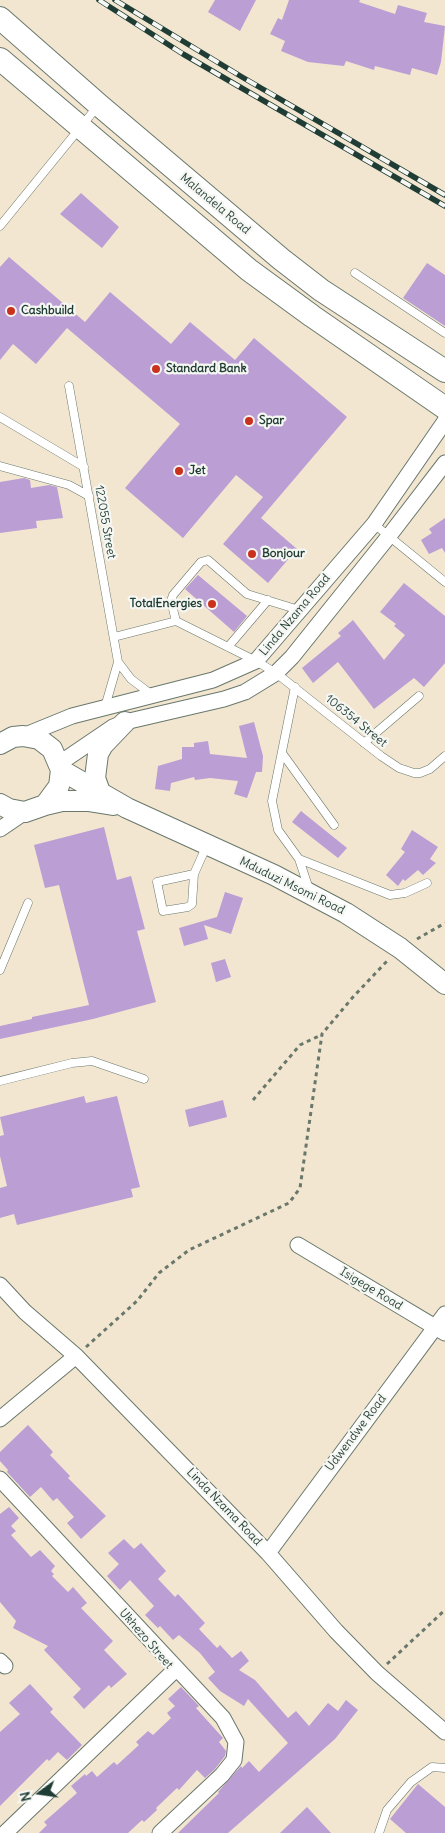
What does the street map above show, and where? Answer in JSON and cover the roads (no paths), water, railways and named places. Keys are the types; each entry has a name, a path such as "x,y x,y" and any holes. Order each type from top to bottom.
{"main road":[{"name":"Malandela Road","path":"0,18 99,105 281,259 322,290 445,371"},
{"path":"0,59 79,128 280,294 445,408"}],"street":[{"name":"Linda Nzama Road","path":"7,740 72,716 222,677 256,661 374,524 445,421"},
{"name":"Linda Nzama Road","path":"60,767 100,734 126,722 244,692 276,674 389,536 445,463"},
{"path":"312,594 331,608"},
{"path":"186,687 190,707"},
{"path":"100,792 95,778 98,754 103,745 126,722"},
{"path":"7,740 39,739 46,743 60,767 59,786 51,800 45,805"},
{"name":"Mduduzi Msomi Road","path":"60,767 127,808 346,912 400,948 445,984"},
{"name":"Mduduzi Msomi Road","path":"24,812 62,801 88,801 127,808"},
{"path":"0,804 9,810 24,812"},
{"path":"0,829 24,812"},
{"name":"Isigege Road","path":"298,1245 440,1330"},
{"name":"Linda Nzama Road","path":"0,1285 25,1312 76,1356 268,1553 336,1631 377,1673 445,1732"},
{"name":"Udwendwe Road","path":"268,1553 440,1330 445,1314"},
{"path":"0,1419 76,1356"},
{"name":"Ukhezo Street","path":"0,1479 176,1669 5,1833"},
{"path":"160,1833 222,1775 234,1760 236,1742 223,1718 176,1669"}],"lane":[{"path":"0,226 99,105"},
{"path":"355,273 445,333"},
{"name":"122055 Street","path":"69,386 118,662 105,707"},
{"path":"0,417 84,467"},
{"path":"0,466 69,485 89,496"},
{"path":"374,524 445,582"},
{"path":"114,637 176,621 171,601 173,595 205,560 208,560 247,594 299,610"},
{"path":"228,647 268,600"},
{"name":"106354 Street","path":"176,621 256,661 276,674 399,768 414,773 430,769 445,756"},
{"path":"118,662 131,679 152,695"},
{"path":"295,687 272,801 278,830 299,859 311,895"},
{"path":"364,743 419,696"},
{"path":"282,753 334,825"},
{"path":"194,874 157,882 163,911 188,907 192,904 194,874 207,845"},
{"path":"299,859 390,895 405,893 427,883"},
{"path":"0,970 28,904"},
{"path":"0,1082 72,1063 92,1061 144,1079"},
{"path":"379,1833 387,1810 411,1782 432,1767 445,1768"}],"railway":[{"path":"99,0 183,54 445,206"},
{"path":"115,0 242,77 445,195"}],"place":[{"name":"Cashbuild","path":"11,311"},
{"name":"Standard Bank","path":"156,369"},
{"name":"Spar","path":"249,421"},
{"name":"Jet","path":"179,471"},
{"name":"Bonjour","path":"252,554"},
{"name":"TotalEnergies","path":"212,604"}]}
